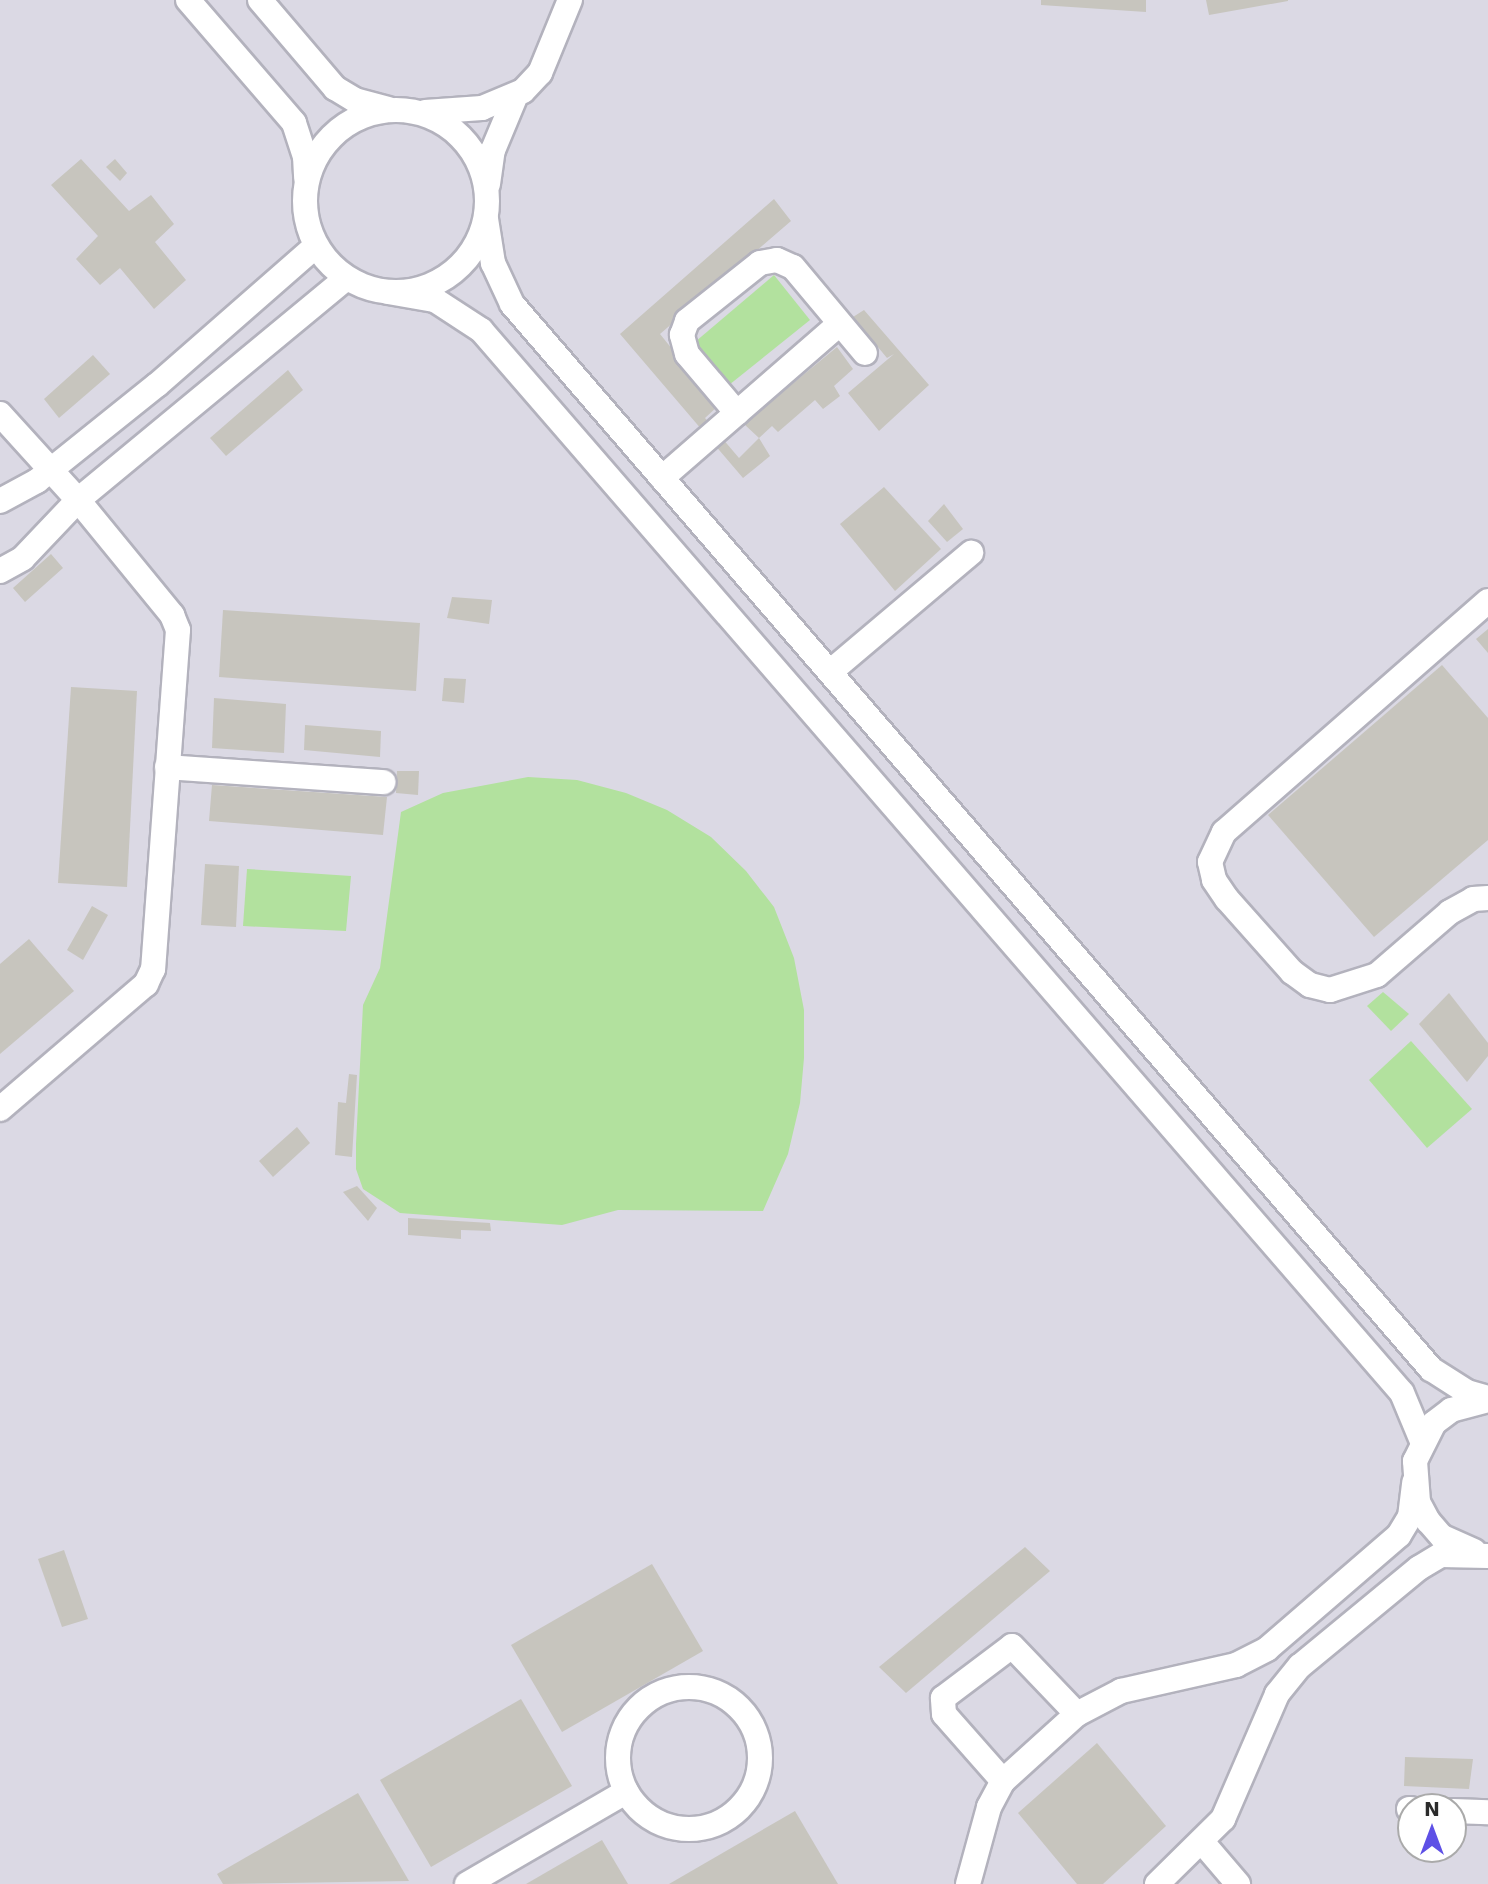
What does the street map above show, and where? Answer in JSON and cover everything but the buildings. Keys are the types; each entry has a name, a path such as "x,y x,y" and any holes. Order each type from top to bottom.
{"street":[{"path":"188,0 294,123 305,156 305,214 316,246 346,278 388,292 435,300 481,330 1402,1393 1422,1441"},
{"path":"260,0 335,88 355,100 392,109 416,111 466,111 516,95 540,73 570,0"},
{"path":"388,292 421,288 451,274 480,240 487,211 493,150 516,95"},
{"path":"306,180 328,139 368,113 392,109"},
{"path":"416,111 440,120 468,145 485,178 493,262 512,304 1431,1369 1467,1392 1488,1399"},
{"path":"0,501 52,469 158,385 316,246"},
{"path":"737,413 687,354 682,335 687,321 760,263 777,260 793,267 865,353"},
{"path":"0,570 23,558 78,500 346,278"},
{"path":"662,478 839,324"},
{"path":"158,385 181,412"},
{"path":"0,414 78,500 172,615 178,630 153,969 146,984 0,1109"},
{"path":"830,673 971,553"},
{"path":"1488,601 1224,831 1210,862 1214,880 1227,899 1292,972 1310,985 1330,990 1377,975 1450,912 1473,899 1488,898"},
{"path":"167,767 383,782"},
{"path":"968,1884 989,1807 1003,1782 1077,1714 1121,1691 1236,1665 1267,1649 1399,1535 1410,1517 1422,1441 1451,1410 1488,1399"},
{"path":"1414,1482 1418,1502 1442,1536 1486,1554"},
{"path":"1157,1884 1203,1843 1223,1819 1277,1694 1300,1666 1419,1568 1441,1555 1486,1554"},
{"path":"1003,1782 944,1714 943,1698 1012,1646 1019,1649 1077,1714"},
{"path":"683,1688 706,1689 737,1707 757,1735 761,1759 757,1782 745,1802 728,1818 706,1827 683,1829 660,1824 640,1811 626,1792 618,1770 622,1735 640,1706 660,1693 683,1688"},
{"path":"467,1884 626,1792"},
{"path":"1467,1811 1488,1812"},
{"path":"1203,1843 1238,1884"}],"shaded area":[{"path":"0,0 1488,0 1488,1884 0,1884"}],"green space":[{"path":"774,275 810,320 729,385 695,342"},
{"path":"528,777 577,780 626,793 667,810 711,837 746,871 774,907 794,958 804,1010 804,1058 800,1103 788,1154 763,1211 618,1210 562,1225 400,1213 363,1189 356,1169 356,1144 363,1005 380,968 401,812 443,793"},
{"path":"247,869 351,876 346,931 243,926"},
{"path":"1383,992 1409,1014 1391,1031 1367,1006"},
{"path":"1411,1041 1472,1109 1427,1148 1369,1080"}]}
